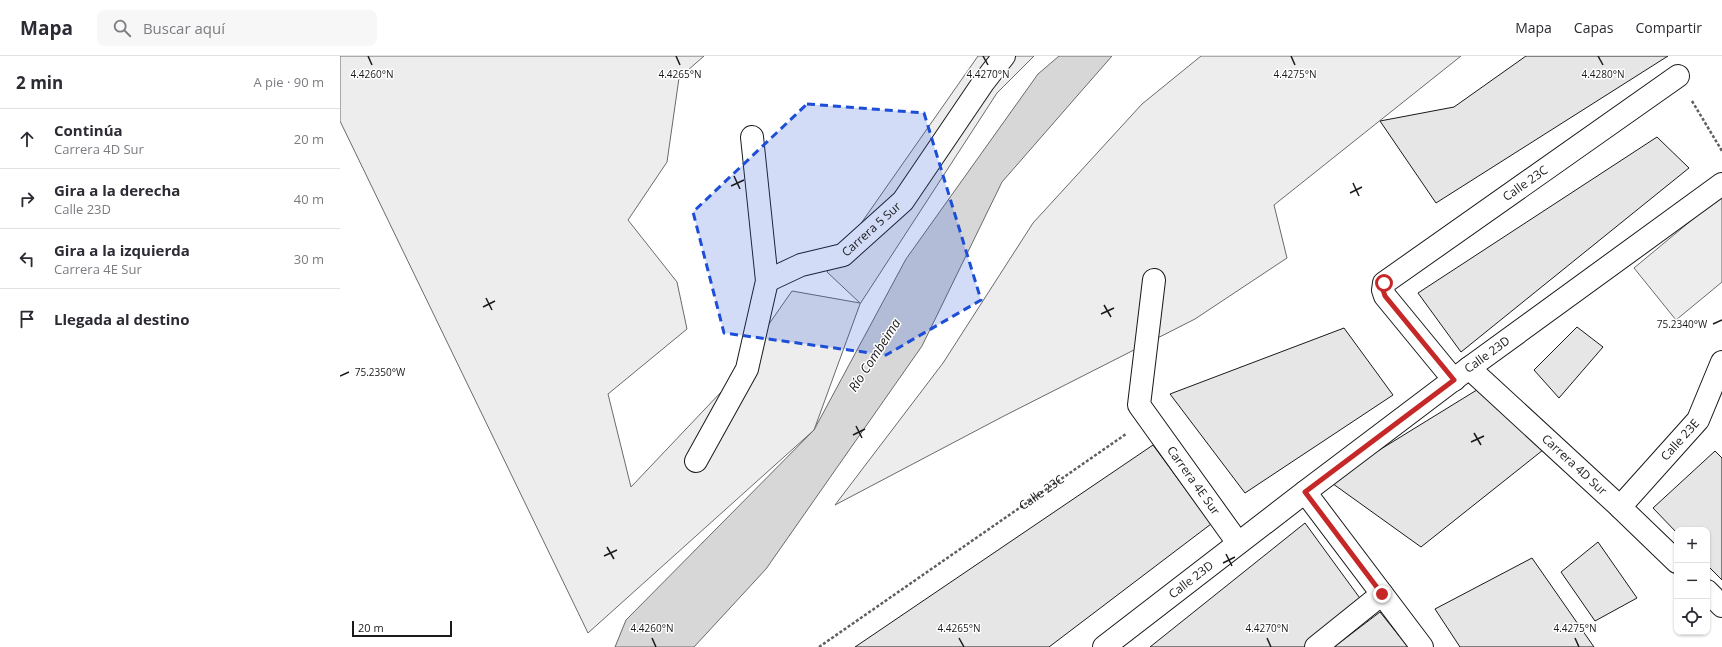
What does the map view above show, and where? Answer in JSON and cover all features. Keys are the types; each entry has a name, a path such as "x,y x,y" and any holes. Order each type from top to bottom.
{"street":[{"name":"Carrera 5 Sur","path":"767,281 802,265 843,255 903,201 983,83 1004,56"},
{"name":"Calle 23C","path":"1385,296 1383,290 1384,283 1678,76"},
{"path":"696,461 747,369 767,281 752,137"},
{"name":"Calle 23D","path":"1104,647 1238,543 1462,374 1722,184"},
{"path":"1148,419 1139,405 1154,280"},
{"name":"Carrera 4D Sur","path":"1385,296 1462,374 1620,507 1674,559"},
{"name":"Calle 23E","path":"1620,507 1698,420 1722,362"},
{"name":"Carrera 4E Sur","path":"1148,419 1238,543"},
{"path":"1305,492 1422,647"},
{"path":"1316,647 1382,594"},
{"path":"1710,594 1722,606"}],"path":[{"path":"1678,76 1722,151"},
{"name":"Calle 23C","path":"819,647 1148,419"}],"highlighted area":[{"path":"807,104 924,113 981,300 886,355 724,333 693,212"}],"shaded area":[{"path":"340,56 704,56 679,78 667,162 628,220 677,282 687,329 608,394 631,487 723,390 792,291 860,303 827,272 978,56 1034,56 997,93 860,304 814,430 588,633 340,121"},
{"path":"1201,56 1461,56 1274,205 1287,258 1195,319 1002,417 835,505 943,363 1033,223 1142,104"},
{"path":"1722,195 1722,282 1676,320 1634,268"}],"water":[{"name":"Río Combeima","path":"1059,56 1112,56 1002,182 922,346 766,569 694,647 615,647 626,620 814,430 906,259 1038,74"}],"building":[{"path":"1526,56 1668,56 1436,203 1380,121 1454,107"},
{"path":"1657,137 1689,168 1461,352 1418,293"},
{"path":"1577,327 1603,347 1559,398 1534,370"},
{"path":"1344,328 1393,395 1245,493 1170,394"},
{"path":"1480,388 1543,450 1421,547 1329,481"},
{"path":"1153,445 1211,524 1049,647 855,647"},
{"path":"1715,451 1722,458 1722,580 1710,568 1710,527 1674,527 1674,530 1653,508"},
{"path":"1305,523 1362,601 1305,647 1150,647"},
{"path":"1598,542 1637,598 1595,621 1561,572"},
{"path":"1532,558 1594,647 1460,647 1435,609"},
{"path":"1380,612 1408,647 1334,647"}],"route":[{"path":"1382,594 1305,492 1454,380 1385,296 1383,290 1384,283"}]}
